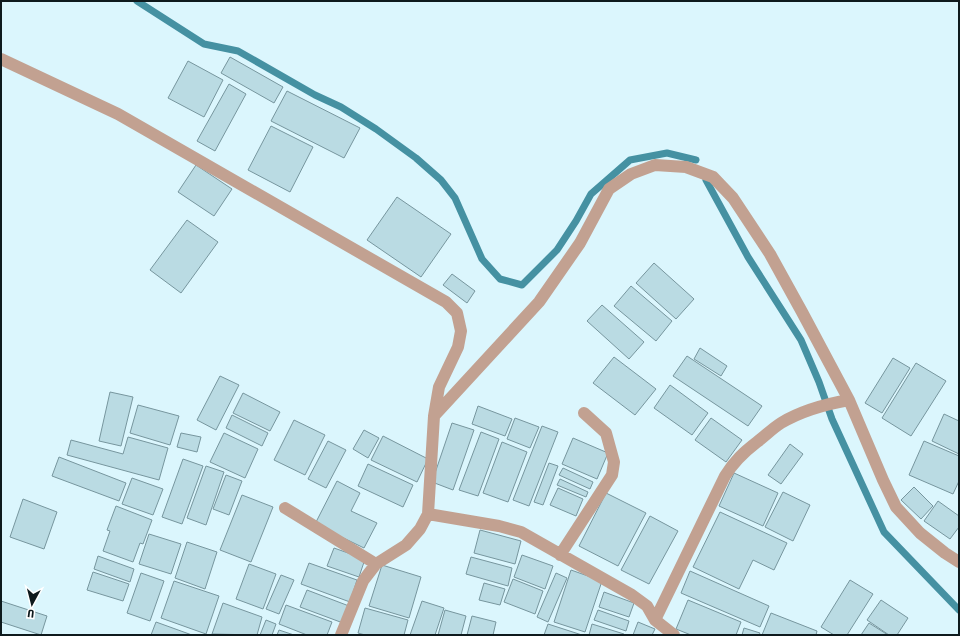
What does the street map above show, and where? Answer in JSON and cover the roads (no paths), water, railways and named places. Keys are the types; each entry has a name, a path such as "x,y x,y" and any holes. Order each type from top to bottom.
{"street":[{"path":"1,59 118,114 446,302 457,314 461,331 458,347 438,386 434,416 428,514 420,529 406,544 376,564 363,581 340,635"},
{"path":"434,416 539,302 580,243 609,189 631,174 655,165 686,167 713,177 733,198 770,254 896,507 920,533 959,562"},
{"path":"655,620 722,482 732,465 741,455 781,423 812,410 843,401"},
{"path":"560,554 612,475 614,462 606,433 584,412"},
{"path":"285,508 376,564"},
{"path":"428,514 512,529 521,532 632,595 646,606 655,620 674,635"}],"waterway":[{"path":"137,1 204,44 238,51 315,95 341,107 376,129 416,158 441,180 455,198 482,259 500,279 522,285 557,250 591,194 630,160 667,153 696,160"},
{"path":"706,180 748,257 801,340 819,382 832,419 884,532 959,610"}]}
